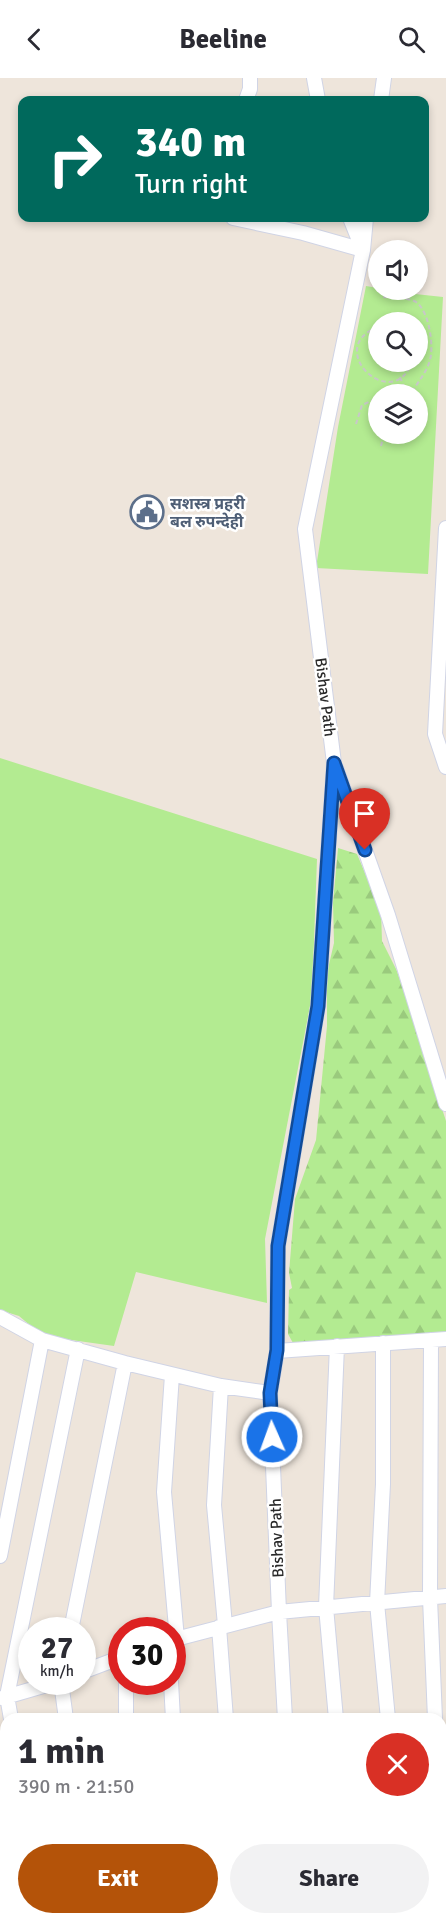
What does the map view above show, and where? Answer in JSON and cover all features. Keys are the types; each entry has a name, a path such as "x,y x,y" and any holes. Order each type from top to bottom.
{"street":[{"path":"248,96 250,78"},
{"path":"314,78 317,96"},
{"path":"382,96 384,78"},
{"path":"252,222 303,233 363,250"},
{"path":"352,222 363,250"},
{"name":"Bishav Path","path":"285,1713 270,1393 277,1350 278,1246 318,1006 334,763 305,528 363,250 366,222"},
{"path":"446,528 435,734 446,767"},
{"path":"334,763 388,915 446,1104"},
{"path":"0,1317 42,1340 172,1375 221,1386 270,1393"},
{"path":"277,1350 446,1339"},
{"path":"0,1556 3,1524 42,1340"},
{"path":"431,1340 430,1598 435,1713"},
{"path":"383,1343 382,1484 377,1603 387,1713"},
{"path":"335,1713 326,1607 337,1346"},
{"path":"9,1713 4,1697 78,1349"},
{"path":"74,1617 124,1363"},
{"path":"172,1375 164,1492 173,1617"},
{"path":"221,1386 214,1505 226,1713"},
{"path":"186,1636 279,1612 446,1596"},
{"path":"61,1695 65,1713"},
{"path":"126,1695 126,1713"},
{"path":"172,1695 173,1713"}],"path":[{"path":"411,300 425,311 431,358 417,384"},
{"path":"368,333 360,343 358,352 363,370 378,380 388,381 406,372"},
{"path":"400,377 403,384"},
{"path":"356,424 362,405 368,402"}],"green space":[{"path":"366,286 368,286 368,300 428,300 428,295 443,297 428,574 316,568 338,427"},
{"path":"0,758 317,859 312,996 265,1239 267,1303 136,1272 114,1346 43,1336 19,1316 0,1310"},
{"path":"338,848 357,854 381,911 382,941 397,971 446,1121 446,1334 293,1343 288,1334 289,1290 292,1288 289,1273 295,1199 316,1140 327,1026 327,973 334,943 333,903"}],"place":[{"name":"सशस्त्र प्रहरी बल रुपन्देही","path":"147,512"}],"route":[{"path":"272,1437 270,1393 277,1350 278,1246 318,1006 334,763 365,850"}]}
